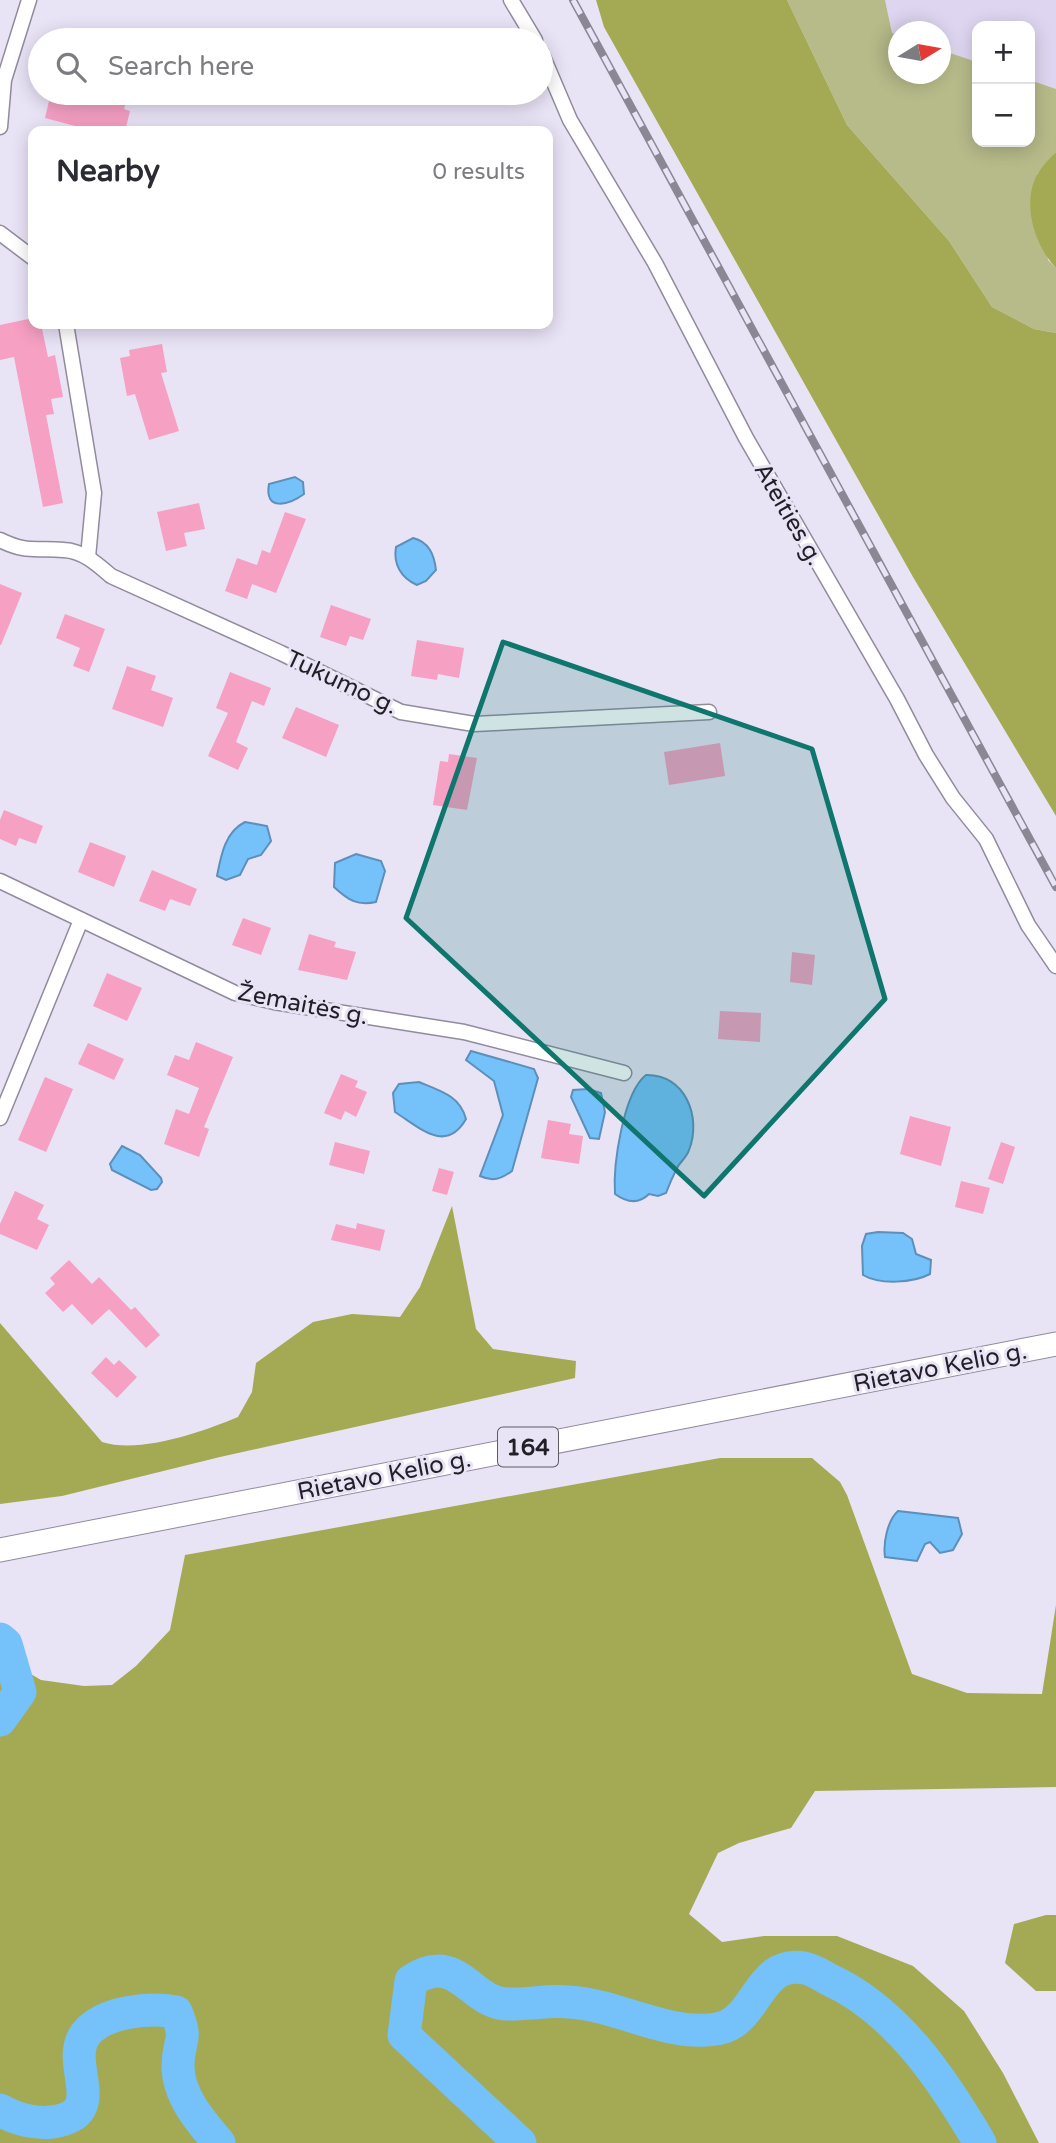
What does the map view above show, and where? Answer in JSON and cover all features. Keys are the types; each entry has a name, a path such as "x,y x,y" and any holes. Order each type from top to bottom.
{"main road":[{"name":"Rietavo Kelio g.","path":"0,1550 1056,1344"}],"street":[{"path":"0,127 4,80 29,0"},
{"path":"511,0 528,28"},
{"name":"Ateities g.","path":"553,80 570,120 655,263 771,483 897,699 926,754 953,798 986,839 1028,925 1056,966"},
{"path":"0,233 28,254"},
{"path":"67,329 94,492 88,557"},
{"name":"Tukumo g.","path":"0,540 22,551 65,550 88,557 111,576 281,653 401,712 474,724 709,712"},
{"name":"Žemaitės g.","path":"0,881 235,993 274,1002 464,1032 624,1073"},
{"path":"0,1118 80,920"}],"highlighted area":[{"path":"503,642 812,749 885,999 704,1196 406,918"}],"shaded area":[{"path":"885,0 1056,0 1056,89 1035,82 1035,21 972,21 972,60 951,53 951,21 889,21"}],"green space":[{"path":"596,0 787,0 847,125 949,241 992,307 1034,329 1056,333 1056,816 913,577 604,27"},
{"path":"787,0 885,0 889,21 888,84 951,84 951,53 972,60 972,147 1035,147 1035,82 1056,89 1056,152 1037,174 1048,260 1056,268 1056,333 1034,329 992,307 949,241 847,125"},
{"path":"1056,152 1056,268 1048,259 1036,235 1030,210 1033,184 1044,164"},
{"path":"452,1206 476,1329 493,1349 576,1361 575,1378 220,1457 62,1496 0,1504 0,1323 102,1442 134,1445 171,1440 238,1417 252,1392 256,1363 313,1322 352,1314 400,1317 420,1287"},
{"path":"720,1458 812,1458 840,1482 912,1674 967,1693 1042,1694 1056,1605 1056,1787 815,1791 791,1828 739,1843 718,1853 689,1914 722,1942 764,1936 837,1936 913,1966 964,2011 1003,2073 1039,2143 0,2143 0,1656 41,1680 84,1686 112,1685 136,1666 170,1630 185,1555"},
{"path":"1056,1915 1056,1991 1036,1991 1005,1963 1014,1924"}],"water":[{"path":"295,477 303,482 304,494 279,504 270,499 269,484"},
{"path":"413,538 423,542 430,550 436,570 426,581 417,585 403,574 396,559 396,547"},
{"path":"245,822 267,826 271,841 261,855 248,859 240,875 226,880 217,876 222,852 228,838"},
{"path":"356,854 381,861 385,871 376,902 353,901 334,887 335,863"},
{"path":"471,1051 534,1069 538,1078 512,1171 497,1179 480,1176 503,1115 494,1081 466,1060"},
{"path":"646,1075 660,1077 680,1090 691,1112 692,1137 688,1153 677,1168 666,1193 658,1196 649,1194 641,1200 632,1201 615,1194 618,1148 631,1097"},
{"path":"419,1082 448,1095 463,1111 466,1119 450,1135 432,1135 395,1112 393,1093 399,1084"},
{"path":"588,1089 601,1093 605,1112 599,1139 590,1138 571,1097 573,1090"},
{"path":"122,1146 140,1155 161,1178 162,1182 157,1189 151,1190 112,1170 110,1164"},
{"path":"903,1233 912,1239 916,1254 931,1260 930,1274 896,1282 863,1275 862,1246 866,1234"},
{"path":"898,1511 958,1518 962,1534 953,1550 940,1553 930,1542 925,1544 917,1561 885,1557 887,1533"}],"building":[{"path":"48,105 125,105 124,109 130,111 126,126 75,126 45,118"},
{"path":"28,319 28,329 42,329 48,357 55,355 63,397 51,399 54,414 46,415 63,503 43,507 14,357 0,360 0,325"},
{"path":"162,344 167,372 161,373 179,431 149,440 135,394 127,396 120,358 130,356 129,350"},
{"path":"199,503 205,529 184,533 187,546 166,551 157,512"},
{"path":"285,512 306,519 276,593 252,584 247,599 225,591 237,558 257,565 262,550 270,553"},
{"path":"0,584 22,593 1,645 0,645"},
{"path":"331,605 371,619 363,640 350,636 346,646 320,637"},
{"path":"65,614 105,629 89,672 73,666 80,648 56,638"},
{"path":"417,640 464,648 459,678 438,674 437,680 411,676"},
{"path":"127,666 156,676 151,690 173,698 163,727 112,709"},
{"path":"230,672 271,688 264,706 252,701 236,742 248,748 238,770 208,756 228,713 216,708"},
{"path":"296,707 339,725 326,757 282,738"},
{"path":"720,743 725,776 669,785 664,752"},
{"path":"449,754 477,758 467,810 433,805 440,761 448,762"},
{"path":"4,810 43,826 36,844 19,838 16,846 0,839 0,820"},
{"path":"90,842 126,856 114,887 78,872"},
{"path":"152,870 197,889 190,906 170,899 165,911 139,901"},
{"path":"243,918 271,928 261,955 232,945"},
{"path":"309,934 336,942 334,947 356,952 347,980 298,970"},
{"path":"792,952 815,955 812,985 790,982"},
{"path":"107,973 142,988 127,1021 93,1006"},
{"path":"720,1011 761,1013 760,1042 718,1039"},
{"path":"196,1042 233,1057 204,1127 209,1129 199,1157 164,1144 176,1109 189,1114 199,1088 167,1075 175,1055 189,1060"},
{"path":"88,1043 124,1059 114,1080 78,1064"},
{"path":"341,1074 358,1081 355,1087 367,1092 356,1117 345,1111 341,1120 324,1113"},
{"path":"45,1077 73,1089 46,1152 18,1140"},
{"path":"910,1116 951,1127 941,1166 900,1154"},
{"path":"548,1120 571,1124 569,1134 583,1136 579,1164 541,1158"},
{"path":"335,1142 370,1151 364,1174 329,1165"},
{"path":"1001,1142 1015,1147 1003,1184 988,1179"},
{"path":"439,1168 454,1172 447,1195 432,1191"},
{"path":"961,1181 990,1188 983,1214 955,1207"},
{"path":"15,1191 44,1205 37,1219 49,1225 37,1250 0,1234 0,1224"},
{"path":"357,1223 385,1230 380,1251 331,1240 336,1224 356,1229"},
{"path":"69,1260 92,1284 99,1277 131,1310 135,1307 160,1335 146,1348 109,1309 92,1325 72,1304 63,1312 45,1293 55,1284 50,1278"},
{"path":"106,1357 114,1365 119,1360 137,1377 117,1398 91,1373"}],"waterway":[{"path":"0,1639 6,1644 20,1692 0,1720"},
{"path":"520,2143 404,2035 411,1981 427,1973 440,1971 462,1980 493,2001 505,2004 582,2003 663,2025 703,2030 717,2029 739,2018 769,1979 779,1971 790,1968 807,1969 853,1992 897,2028 934,2072 980,2143"},
{"path":"0,2110 39,2122 52,2122 69,2117 79,2109 83,2099 80,2047 85,2035 93,2027 128,2013 154,2010 176,2012 182,2030 178,2057 182,2088 192,2108 219,2143"}],"railway":[{"path":"573,0 1056,887"}]}
